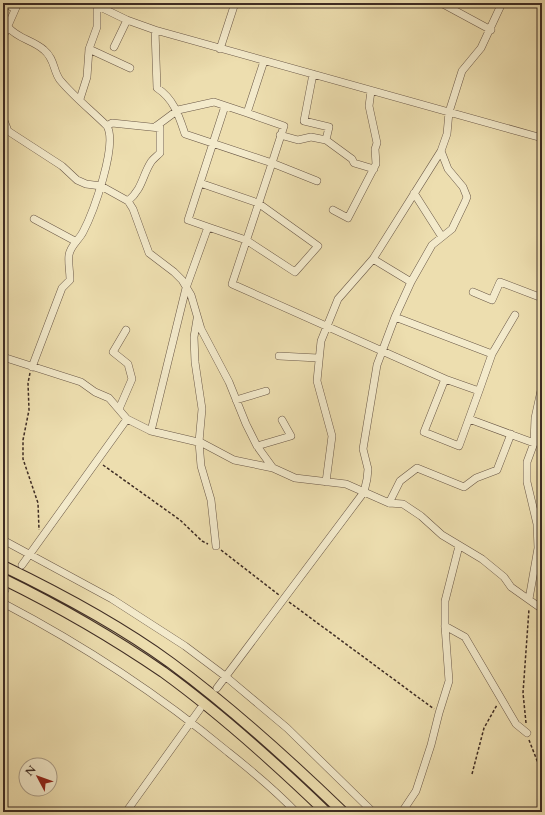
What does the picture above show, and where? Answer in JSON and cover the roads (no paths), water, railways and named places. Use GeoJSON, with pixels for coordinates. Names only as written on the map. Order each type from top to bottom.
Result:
{"type":"FeatureCollection","features":[{"type":"Feature","properties":{"kind":"highway"},"geometry":{"type":"LineString","coordinates":[[3,566],[94,614],[169,662],[248,724],[282,753],[343,812]]}},
{"type":"Feature","properties":{"kind":"highway"},"geometry":{"type":"LineString","coordinates":[[3,579],[87,624],[162,672],[235,728],[326,812]]}},
{"type":"Feature","properties":{"kind":"street"},"geometry":{"type":"LineString","coordinates":[[3,37],[17,6],[5,3]]}},
{"type":"Feature","properties":{"kind":"street"},"geometry":{"type":"LineString","coordinates":[[220,49],[235,3]]}},
{"type":"Feature","properties":{"kind":"street"},"geometry":{"type":"LineString","coordinates":[[440,3],[491,30]]}},
{"type":"Feature","properties":{"kind":"street"},"geometry":{"type":"LineString","coordinates":[[326,482],[332,436],[317,381],[318,358],[321,341],[338,299],[373,259],[441,151],[447,134],[449,112],[462,71],[481,48],[491,30],[502,3]]}},
{"type":"Feature","properties":{"kind":"street"},"geometry":{"type":"LineString","coordinates":[[95,4],[127,20],[155,30],[542,138]]}},
{"type":"Feature","properties":{"kind":"street"},"geometry":{"type":"LineString","coordinates":[[80,99],[87,77],[89,49],[97,27],[95,4]]}},
{"type":"Feature","properties":{"kind":"street"},"geometry":{"type":"LineString","coordinates":[[114,47],[127,20]]}},
{"type":"Feature","properties":{"kind":"street"},"geometry":{"type":"LineString","coordinates":[[8,27],[17,36],[35,43],[46,51],[54,63],[58,78],[107,126],[109,130],[111,148],[101,186],[83,232],[75,241],[69,254],[70,280],[62,288],[32,367]]}},
{"type":"Feature","properties":{"kind":"street"},"geometry":{"type":"LineString","coordinates":[[155,30],[158,88],[178,110],[184,134],[272,163],[317,181]]}},
{"type":"Feature","properties":{"kind":"street"},"geometry":{"type":"LineString","coordinates":[[89,49],[130,68]]}},
{"type":"Feature","properties":{"kind":"street"},"geometry":{"type":"LineString","coordinates":[[247,114],[264,60]]}},
{"type":"Feature","properties":{"kind":"street"},"geometry":{"type":"LineString","coordinates":[[313,74],[304,121],[329,127],[326,140]]}},
{"type":"Feature","properties":{"kind":"street"},"geometry":{"type":"LineString","coordinates":[[333,210],[348,218],[376,164],[375,149],[377,143],[369,106],[371,91]]}},
{"type":"Feature","properties":{"kind":"street"},"geometry":{"type":"LineString","coordinates":[[155,127],[178,110],[214,102],[284,126],[232,284],[445,379],[479,391]]}},
{"type":"Feature","properties":{"kind":"street"},"geometry":{"type":"LineString","coordinates":[[200,183],[258,203],[318,246],[295,272],[246,240],[188,220],[200,183],[213,144],[225,106]]}},
{"type":"Feature","properties":{"kind":"street"},"geometry":{"type":"LineString","coordinates":[[3,118],[8,131],[62,166],[77,180],[86,184],[101,186],[128,201],[133,209],[148,253],[174,272],[186,288],[201,329],[222,367],[246,424],[258,446],[273,468]]}},
{"type":"Feature","properties":{"kind":"street"},"geometry":{"type":"LineString","coordinates":[[107,126],[112,122],[160,128],[160,153],[151,162],[134,196],[128,201]]}},
{"type":"Feature","properties":{"kind":"street"},"geometry":{"type":"LineString","coordinates":[[280,135],[298,140],[310,137],[326,140],[352,159],[354,163],[374,169]]}},
{"type":"Feature","properties":{"kind":"street"},"geometry":{"type":"LineString","coordinates":[[217,688],[364,492],[368,469],[363,449],[377,365],[382,350],[411,282],[432,246],[452,229],[466,197],[463,187],[448,169],[441,151]]}},
{"type":"Feature","properties":{"kind":"street"},"geometry":{"type":"LineString","coordinates":[[414,193],[442,237]]}},
{"type":"Feature","properties":{"kind":"street"},"geometry":{"type":"LineString","coordinates":[[34,219],[75,241]]}},
{"type":"Feature","properties":{"kind":"street"},"geometry":{"type":"LineString","coordinates":[[151,431],[186,288],[208,227]]}},
{"type":"Feature","properties":{"kind":"street"},"geometry":{"type":"LineString","coordinates":[[373,259],[411,282]]}},
{"type":"Feature","properties":{"kind":"street"},"geometry":{"type":"LineString","coordinates":[[473,292],[492,300],[500,282],[542,298]]}},
{"type":"Feature","properties":{"kind":"street"},"geometry":{"type":"LineString","coordinates":[[445,379],[424,432],[459,446],[492,354],[515,315]]}},
{"type":"Feature","properties":{"kind":"street"},"geometry":{"type":"LineString","coordinates":[[197,317],[194,337],[195,362],[202,409],[200,442],[201,466],[211,500],[216,546]]}},
{"type":"Feature","properties":{"kind":"street"},"geometry":{"type":"LineString","coordinates":[[395,317],[492,354]]}},
{"type":"Feature","properties":{"kind":"street"},"geometry":{"type":"LineString","coordinates":[[119,409],[132,380],[128,364],[113,352],[126,330]]}},
{"type":"Feature","properties":{"kind":"street"},"geometry":{"type":"LineString","coordinates":[[3,356],[80,382],[95,392],[109,398],[127,419],[151,431],[200,442],[234,460],[273,468],[295,478],[346,484],[389,503],[403,504],[422,516],[442,535],[482,560],[504,577],[510,587],[542,609]]}},
{"type":"Feature","properties":{"kind":"street"},"geometry":{"type":"LineString","coordinates":[[279,356],[318,358]]}},
{"type":"Feature","properties":{"kind":"street"},"geometry":{"type":"LineString","coordinates":[[529,599],[540,549],[537,524],[527,482],[527,462],[534,443],[535,418],[542,386]]}},
{"type":"Feature","properties":{"kind":"street"},"geometry":{"type":"LineString","coordinates":[[236,400],[266,391]]}},
{"type":"Feature","properties":{"kind":"street"},"geometry":{"type":"LineString","coordinates":[[22,565],[127,419]]}},
{"type":"Feature","properties":{"kind":"street"},"geometry":{"type":"LineString","coordinates":[[469,419],[534,443]]}},
{"type":"Feature","properties":{"kind":"street"},"geometry":{"type":"LineString","coordinates":[[258,446],[291,436],[282,420]]}},
{"type":"Feature","properties":{"kind":"street"},"geometry":{"type":"LineString","coordinates":[[389,503],[400,481],[417,468],[464,487],[476,478],[497,470],[511,434]]}},
{"type":"Feature","properties":{"kind":"street"},"geometry":{"type":"LineString","coordinates":[[3,540],[112,599],[185,646],[225,676],[287,728],[373,812]]}},
{"type":"Feature","properties":{"kind":"street"},"geometry":{"type":"LineString","coordinates":[[402,812],[416,791],[449,681],[445,626],[445,601],[459,546]]}},
{"type":"Feature","properties":{"kind":"street"},"geometry":{"type":"LineString","coordinates":[[3,603],[90,651],[191,721],[278,793],[296,812]]}},
{"type":"Feature","properties":{"kind":"street"},"geometry":{"type":"LineString","coordinates":[[445,626],[465,637],[516,724],[527,733]]}},
{"type":"Feature","properties":{"kind":"street"},"geometry":{"type":"LineString","coordinates":[[126,812],[200,709]]}}]}
